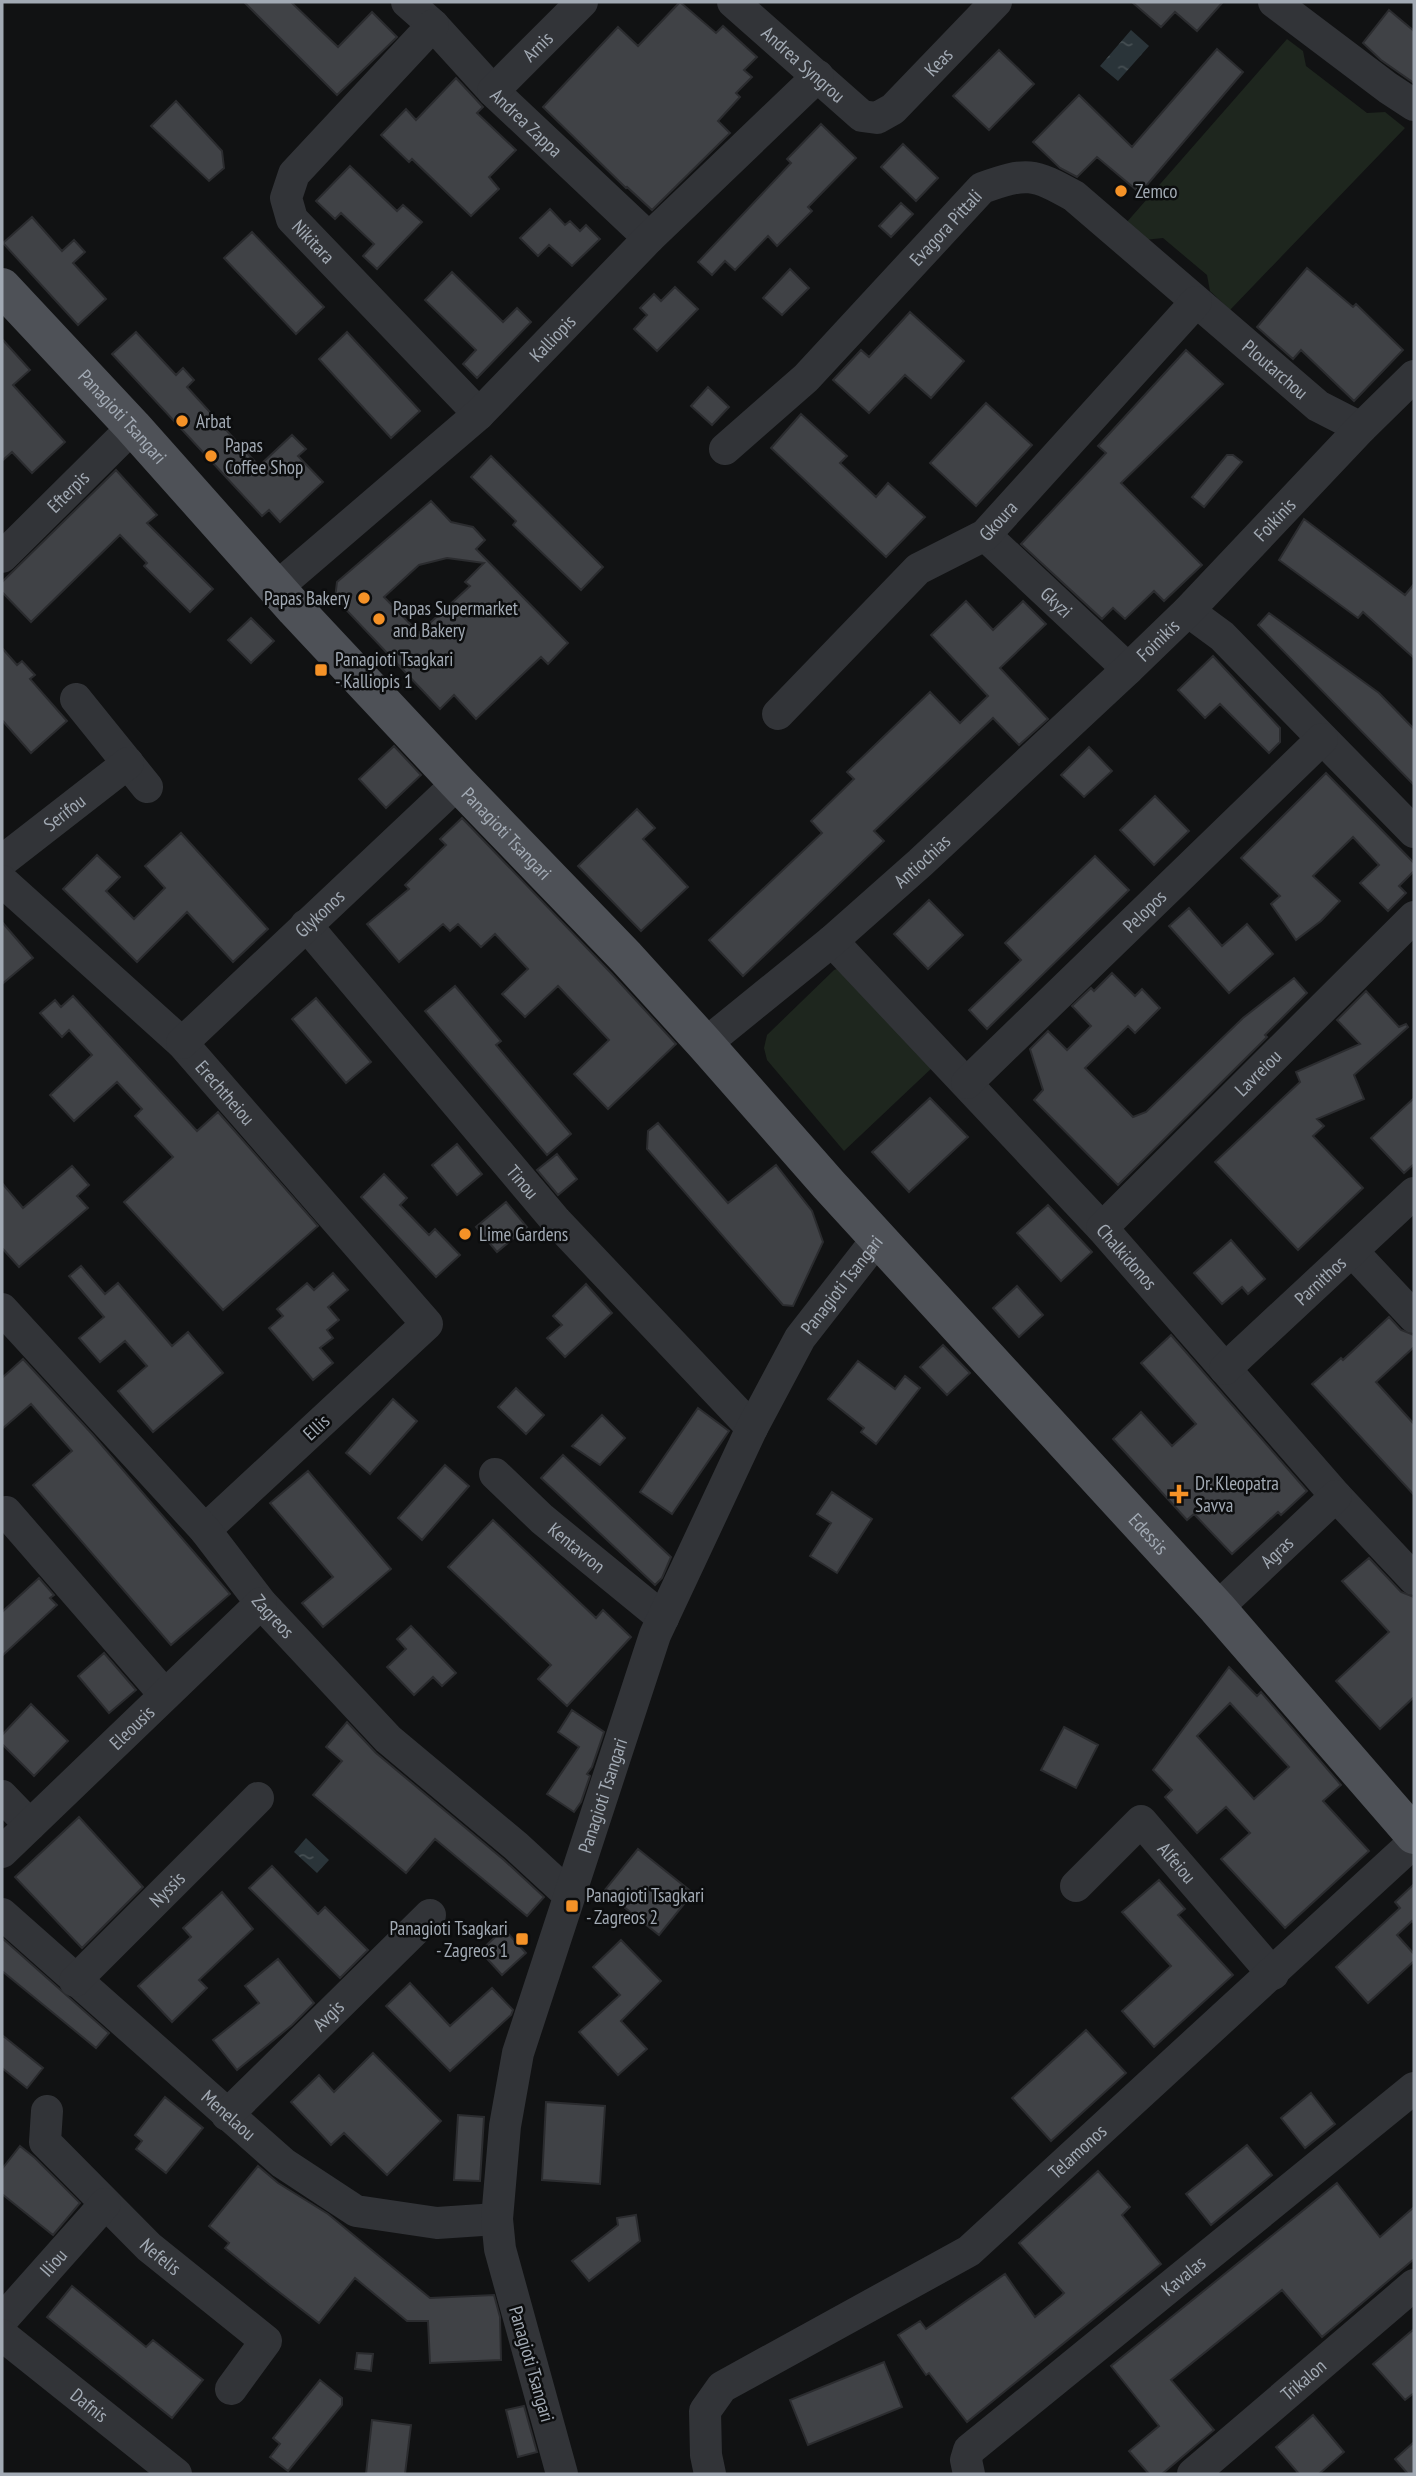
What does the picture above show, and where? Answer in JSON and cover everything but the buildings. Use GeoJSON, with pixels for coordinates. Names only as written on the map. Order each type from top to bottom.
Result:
{"type":"FeatureCollection","features":[{"type":"Feature","properties":{"kind":"main road","name":"Panagioti Tsangari"},"geometry":{"type":"LineString","coordinates":[[2,287],[133,427],[276,588],[458,783],[626,957],[878,1238]]}},
{"type":"Feature","properties":{"kind":"main road","name":"Edessis"},"geometry":{"type":"LineString","coordinates":[[878,1238],[1217,1608],[1414,1835]]}},
{"type":"Feature","properties":{"kind":"street","name":"Andrea Zappa"},"geometry":{"type":"LineString","coordinates":[[407,2],[433,25],[493,91],[649,238]]}},
{"type":"Feature","properties":{"kind":"street","name":"Arnis"},"geometry":{"type":"LineString","coordinates":[[493,91],[582,2]]}},
{"type":"Feature","properties":{"kind":"street","name":"Andrea Syngrou"},"geometry":{"type":"LineString","coordinates":[[733,2],[862,116],[877,118]]}},
{"type":"Feature","properties":{"kind":"street","name":"Keas"},"geometry":{"type":"LineString","coordinates":[[877,118],[893,109],[996,2]]}},
{"type":"Feature","properties":{"kind":"street"},"geometry":{"type":"LineString","coordinates":[[1274,2],[1414,105]]}},
{"type":"Feature","properties":{"kind":"street","name":"Nikitara"},"geometry":{"type":"LineString","coordinates":[[433,25],[295,174],[286,198],[292,219],[479,414]]}},
{"type":"Feature","properties":{"kind":"street","name":"Kalliopis"},"geometry":{"type":"LineString","coordinates":[[276,588],[479,414],[649,238],[818,76]]}},
{"type":"Feature","properties":{"kind":"street","name":"Evagora Pittali"},"geometry":{"type":"LineString","coordinates":[[725,449],[806,378],[982,188],[1005,180],[1032,176],[1074,196],[1196,302]]}},
{"type":"Feature","properties":{"kind":"street","name":"Ploutarchou"},"geometry":{"type":"LineString","coordinates":[[1196,302],[1318,406],[1361,428]]}},
{"type":"Feature","properties":{"kind":"street","name":"Gkoura"},"geometry":{"type":"LineString","coordinates":[[778,713],[918,569],[985,535],[1196,302]]}},
{"type":"Feature","properties":{"kind":"street","name":"Foikinis"},"geometry":{"type":"LineString","coordinates":[[1188,611],[1361,428],[1414,376]]}},
{"type":"Feature","properties":{"kind":"street","name":"Efterpis"},"geometry":{"type":"LineString","coordinates":[[2,557],[133,427]]}},
{"type":"Feature","properties":{"kind":"street","name":"Gkyzi"},"geometry":{"type":"LineString","coordinates":[[985,535],[1128,669]]}},
{"type":"Feature","properties":{"kind":"street"},"geometry":{"type":"LineString","coordinates":[[1188,611],[1222,636],[1414,832]]}},
{"type":"Feature","properties":{"kind":"street","name":"Foinikis"},"geometry":{"type":"LineString","coordinates":[[1128,669],[1188,611]]}},
{"type":"Feature","properties":{"kind":"street","name":"Antiochias"},"geometry":{"type":"LineString","coordinates":[[705,1044],[832,941],[920,863],[1128,669]]}},
{"type":"Feature","properties":{"kind":"street","name":"Serifou"},"geometry":{"type":"LineString","coordinates":[[2,861],[137,775],[76,699]]}},
{"type":"Feature","properties":{"kind":"street","name":"Pelopos"},"geometry":{"type":"LineString","coordinates":[[967,1083],[1322,739]]}},
{"type":"Feature","properties":{"kind":"street","name":"Glykonos"},"geometry":{"type":"LineString","coordinates":[[182,1043],[458,783]]}},
{"type":"Feature","properties":{"kind":"street","name":"Erechtheiou"},"geometry":{"type":"LineString","coordinates":[[2,881],[182,1043],[427,1324]]}},
{"type":"Feature","properties":{"kind":"street","name":"Lavreiou"},"geometry":{"type":"LineString","coordinates":[[1102,1228],[1414,917]]}},
{"type":"Feature","properties":{"kind":"street","name":"Tinou"},"geometry":{"type":"LineString","coordinates":[[306,925],[556,1221],[752,1428]]}},
{"type":"Feature","properties":{"kind":"street","name":"Chalkidonos"},"geometry":{"type":"LineString","coordinates":[[832,941],[1102,1228],[1336,1496],[1414,1579]]}},
{"type":"Feature","properties":{"kind":"street","name":"Parnithos"},"geometry":{"type":"LineString","coordinates":[[1225,1369],[1414,1193]]}},
{"type":"Feature","properties":{"kind":"street","name":"Panagioti Tsangari"},"geometry":{"type":"LineString","coordinates":[[562,2474],[500,2249],[497,2219],[505,2126],[518,2053],[655,1635],[752,1428],[800,1339],[878,1238]]}},
{"type":"Feature","properties":{"kind":"street"},"geometry":{"type":"LineString","coordinates":[[1352,1251],[1414,1317]]}},
{"type":"Feature","properties":{"kind":"street","name":"Zagreos"},"geometry":{"type":"LineString","coordinates":[[6,1324],[205,1530],[261,1603],[388,1739],[516,1846],[569,1895]]}},
{"type":"Feature","properties":{"kind":"street","name":"Ellis"},"geometry":{"type":"LineString","coordinates":[[205,1530],[427,1324]]}},
{"type":"Feature","properties":{"kind":"street","name":"Kentavron"},"geometry":{"type":"LineString","coordinates":[[495,1474],[542,1519],[663,1618]]}},
{"type":"Feature","properties":{"kind":"street","name":"Agras"},"geometry":{"type":"LineString","coordinates":[[1217,1608],[1336,1496]]}},
{"type":"Feature","properties":{"kind":"street"},"geometry":{"type":"LineString","coordinates":[[6,1512],[165,1695]]}},
{"type":"Feature","properties":{"kind":"street","name":"Eleousis"},"geometry":{"type":"LineString","coordinates":[[2,1852],[261,1603]]}},
{"type":"Feature","properties":{"kind":"street"},"geometry":{"type":"LineString","coordinates":[[2,1796],[30,1825]]}},
{"type":"Feature","properties":{"kind":"street","name":"Nyssis"},"geometry":{"type":"LineString","coordinates":[[75,1981],[258,1798]]}},
{"type":"Feature","properties":{"kind":"street","name":"Alfeiou"},"geometry":{"type":"LineString","coordinates":[[1076,1886],[1141,1821],[1273,1974]]}},
{"type":"Feature","properties":{"kind":"street","name":"Telamonos"},"geometry":{"type":"LineString","coordinates":[[710,2474],[706,2455],[705,2411],[722,2387],[969,2252],[1414,1842]]}},
{"type":"Feature","properties":{"kind":"street","name":"Menelaou"},"geometry":{"type":"LineString","coordinates":[[2,1914],[283,2163],[356,2211],[437,2223],[497,2219]]}},
{"type":"Feature","properties":{"kind":"street","name":"Avgis"},"geometry":{"type":"LineString","coordinates":[[227,2115],[430,1915]]}},
{"type":"Feature","properties":{"kind":"street","name":"Kavalas"},"geometry":{"type":"LineString","coordinates":[[967,2472],[969,2450],[1414,2088]]}},
{"type":"Feature","properties":{"kind":"street","name":"Nefelis"},"geometry":{"type":"LineString","coordinates":[[47,2110],[45,2142],[149,2247],[266,2342],[231,2389]]}},
{"type":"Feature","properties":{"kind":"street","name":"Iliou"},"geometry":{"type":"LineString","coordinates":[[2,2320],[105,2204]]}},
{"type":"Feature","properties":{"kind":"street","name":"Trikalon"},"geometry":{"type":"LineString","coordinates":[[1193,2474],[1414,2285]]}},
{"type":"Feature","properties":{"kind":"street","name":"Dafnis"},"geometry":{"type":"LineString","coordinates":[[2,2335],[176,2474]]}},
{"type":"Feature","properties":{"kind":"shaded area"},"geometry":{"type":"Polygon","coordinates":[[[1287,39],[1303,51],[1306,66],[1367,113],[1385,112],[1405,128],[1230,310],[1210,291],[1207,275],[1163,238],[1144,240],[1126,223],[1287,39]]]}},
{"type":"Feature","properties":{"kind":"shaded area"},"geometry":{"type":"Polygon","coordinates":[[[840,968],[934,1066],[844,1151],[767,1060],[764,1048],[767,1035],[834,970],[840,968]]]}},
{"type":"Feature","properties":{"kind":"water"},"geometry":{"type":"Polygon","coordinates":[[[1131,30],[1149,46],[1118,81],[1100,66],[1131,30]]]}},
{"type":"Feature","properties":{"kind":"water"},"geometry":{"type":"Polygon","coordinates":[[[306,1838],[329,1860],[317,1873],[294,1852],[306,1838]]]}},
{"type":"Feature","properties":{"kind":"place","name":"Zemco"},"geometry":{"type":"Point","coordinates":[1121,191]}},
{"type":"Feature","properties":{"kind":"place","name":"Arbat"},"geometry":{"type":"Point","coordinates":[182,421]}},
{"type":"Feature","properties":{"kind":"place","name":"Papas Coffee Shop"},"geometry":{"type":"Point","coordinates":[211,456]}},
{"type":"Feature","properties":{"kind":"place","name":"Papas Bakery"},"geometry":{"type":"Point","coordinates":[364,598]}},
{"type":"Feature","properties":{"kind":"place","name":"Papas Supermarket and Bakery"},"geometry":{"type":"Point","coordinates":[379,619]}},
{"type":"Feature","properties":{"kind":"place","name":"Panagioti Tsagkari - Kalliopis 1"},"geometry":{"type":"Point","coordinates":[321,670]}},
{"type":"Feature","properties":{"kind":"place","name":"Lime Gardens"},"geometry":{"type":"Point","coordinates":[465,1234]}},
{"type":"Feature","properties":{"kind":"place","name":"Dr. Kleopatra Savva"},"geometry":{"type":"Point","coordinates":[1179,1494]}},
{"type":"Feature","properties":{"kind":"place","name":"Panagioti Tsagkari - Zagreos 2"},"geometry":{"type":"Point","coordinates":[572,1906]}},
{"type":"Feature","properties":{"kind":"place","name":"Panagioti Tsagkari - Zagreos 1"},"geometry":{"type":"Point","coordinates":[522,1939]}}]}
